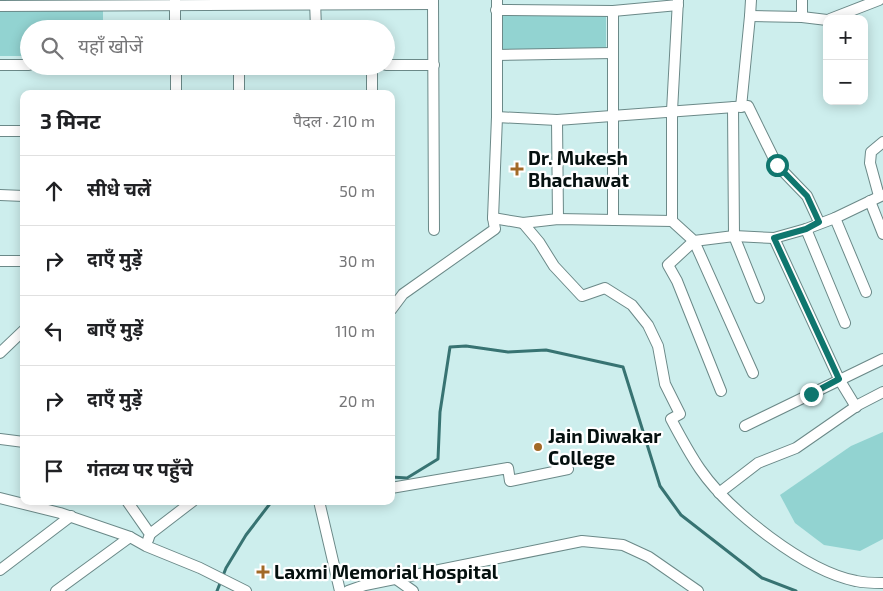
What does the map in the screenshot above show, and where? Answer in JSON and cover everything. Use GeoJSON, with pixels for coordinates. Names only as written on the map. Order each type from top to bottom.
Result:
{"type":"FeatureCollection","features":[{"type":"Feature","properties":{"kind":"street"},"geometry":{"type":"LineString","coordinates":[[750,0],[750,16],[737,107],[734,236],[759,298]]}},
{"type":"Feature","properties":{"kind":"street"},"geometry":{"type":"LineString","coordinates":[[802,0],[802,17]]}},
{"type":"Feature","properties":{"kind":"street"},"geometry":{"type":"LineString","coordinates":[[840,15],[879,0]]}},
{"type":"Feature","properties":{"kind":"street"},"geometry":{"type":"LineString","coordinates":[[315,2],[316,20]]}},
{"type":"Feature","properties":{"kind":"street"},"geometry":{"type":"LineString","coordinates":[[0,6],[433,2],[434,230]]}},
{"type":"Feature","properties":{"kind":"street"},"geometry":{"type":"LineString","coordinates":[[395,304],[402,294],[495,229],[493,218],[498,117],[497,5],[613,11],[678,2],[672,111],[672,221]]}},
{"type":"Feature","properties":{"kind":"street"},"geometry":{"type":"LineString","coordinates":[[174,3],[175,20]]}},
{"type":"Feature","properties":{"kind":"street"},"geometry":{"type":"LineString","coordinates":[[613,11],[613,220]]}},
{"type":"Feature","properties":{"kind":"street"},"geometry":{"type":"LineString","coordinates":[[750,16],[802,17],[823,20]]}},
{"type":"Feature","properties":{"kind":"street"},"geometry":{"type":"LineString","coordinates":[[497,55],[613,53]]}},
{"type":"Feature","properties":{"kind":"street"},"geometry":{"type":"LineString","coordinates":[[395,65],[434,64]]}},
{"type":"Feature","properties":{"kind":"street"},"geometry":{"type":"LineString","coordinates":[[0,65],[20,65]]}},
{"type":"Feature","properties":{"kind":"street"},"geometry":{"type":"LineString","coordinates":[[176,75],[176,90]]}},
{"type":"Feature","properties":{"kind":"street"},"geometry":{"type":"LineString","coordinates":[[239,75],[239,90]]}},
{"type":"Feature","properties":{"kind":"street"},"geometry":{"type":"LineString","coordinates":[[372,75],[372,90]]}},
{"type":"Feature","properties":{"kind":"street"},"geometry":{"type":"LineString","coordinates":[[498,117],[557,120],[748,106],[777,165],[807,196],[819,222]]}},
{"type":"Feature","properties":{"kind":"street"},"geometry":{"type":"LineString","coordinates":[[557,120],[558,219]]}},
{"type":"Feature","properties":{"kind":"street"},"geometry":{"type":"LineString","coordinates":[[0,131],[20,131]]}},
{"type":"Feature","properties":{"kind":"street"},"geometry":{"type":"LineString","coordinates":[[883,142],[870,152],[870,163],[878,197],[883,234]]}},
{"type":"Feature","properties":{"kind":"street"},"geometry":{"type":"LineString","coordinates":[[0,195],[20,196]]}},
{"type":"Feature","properties":{"kind":"street"},"geometry":{"type":"LineString","coordinates":[[721,391],[677,281],[668,265],[694,241],[734,236],[774,238],[836,218],[878,197]]}},
{"type":"Feature","properties":{"kind":"street"},"geometry":{"type":"LineString","coordinates":[[493,218],[523,223],[558,219],[672,221],[694,241],[753,373]]}},
{"type":"Feature","properties":{"kind":"street"},"geometry":{"type":"LineString","coordinates":[[836,218],[866,292]]}},
{"type":"Feature","properties":{"kind":"street"},"geometry":{"type":"LineString","coordinates":[[523,223],[554,266],[582,296],[605,288],[632,305],[648,325],[658,346],[665,384],[680,414],[671,419],[700,469],[719,493],[751,522],[784,547],[825,571],[856,582],[883,583]]}},
{"type":"Feature","properties":{"kind":"street"},"geometry":{"type":"LineString","coordinates":[[806,229],[846,323]]}},
{"type":"Feature","properties":{"kind":"street"},"geometry":{"type":"LineString","coordinates":[[774,238],[839,379],[856,407]]}},
{"type":"Feature","properties":{"kind":"street"},"geometry":{"type":"LineString","coordinates":[[0,261],[20,261]]}},
{"type":"Feature","properties":{"kind":"street"},"geometry":{"type":"LineString","coordinates":[[0,353],[20,334]]}},
{"type":"Feature","properties":{"kind":"street"},"geometry":{"type":"LineString","coordinates":[[744,426],[883,359]]}},
{"type":"Feature","properties":{"kind":"street"},"geometry":{"type":"LineString","coordinates":[[719,493],[758,462],[796,448],[856,407],[883,392]]}},
{"type":"Feature","properties":{"kind":"street"},"geometry":{"type":"LineString","coordinates":[[0,439],[20,442]]}},
{"type":"Feature","properties":{"kind":"street"},"geometry":{"type":"LineString","coordinates":[[395,487],[508,468],[510,481],[568,469]]}},
{"type":"Feature","properties":{"kind":"street"},"geometry":{"type":"LineString","coordinates":[[0,498],[20,503]]}},
{"type":"Feature","properties":{"kind":"street"},"geometry":{"type":"LineString","coordinates":[[28,505],[71,516],[130,537],[146,546],[200,568],[244,589]]}},
{"type":"Feature","properties":{"kind":"street"},"geometry":{"type":"LineString","coordinates":[[130,505],[150,534]]}},
{"type":"Feature","properties":{"kind":"street"},"geometry":{"type":"LineString","coordinates":[[146,546],[150,534],[188,505]]}},
{"type":"Feature","properties":{"kind":"street"},"geometry":{"type":"LineString","coordinates":[[320,505],[340,591]]}},
{"type":"Feature","properties":{"kind":"street"},"geometry":{"type":"LineString","coordinates":[[0,570],[71,516]]}},
{"type":"Feature","properties":{"kind":"street"},"geometry":{"type":"LineString","coordinates":[[56,591],[130,537]]}},
{"type":"Feature","properties":{"kind":"street"},"geometry":{"type":"LineString","coordinates":[[348,591],[365,585],[582,541],[623,545],[649,557],[698,591]]}},
{"type":"Feature","properties":{"kind":"street"},"geometry":{"type":"LineString","coordinates":[[396,579],[413,591]]}},
{"type":"Feature","properties":{"kind":"shaded area"},"geometry":{"type":"Polygon","coordinates":[[[103,7],[103,20],[20,20],[20,56],[0,56],[0,8],[103,7]]]}},
{"type":"Feature","properties":{"kind":"shaded area"},"geometry":{"type":"Polygon","coordinates":[[[502,13],[606,14],[606,56],[502,54],[502,13]]]}},
{"type":"Feature","properties":{"kind":"shaded area"},"geometry":{"type":"Polygon","coordinates":[[[883,432],[883,539],[860,551],[824,545],[795,523],[780,495],[851,446],[883,432]]]}},
{"type":"Feature","properties":{"kind":"waterway"},"geometry":{"type":"LineString","coordinates":[[395,477],[407,478],[438,459],[440,412],[450,347],[466,346],[508,352],[546,350],[623,367],[660,486],[681,515],[762,578],[796,591]]}},
{"type":"Feature","properties":{"kind":"waterway"},"geometry":{"type":"LineString","coordinates":[[217,591],[226,568],[246,535],[269,505]]}},
{"type":"Feature","properties":{"kind":"place","name":"Dr. Mukesh Bhachawat"},"geometry":{"type":"Point","coordinates":[517,169]}},
{"type":"Feature","properties":{"kind":"place","name":"Jain Diwakar College"},"geometry":{"type":"Point","coordinates":[538,447]}},
{"type":"Feature","properties":{"kind":"place","name":"Laxmi Memorial Hospital"},"geometry":{"type":"Point","coordinates":[263,572]}},
{"type":"Feature","properties":{"kind":"route"},"geometry":{"type":"LineString","coordinates":[[777,165],[807,196],[819,222],[806,229],[774,238],[839,379],[811,394]]}}]}
